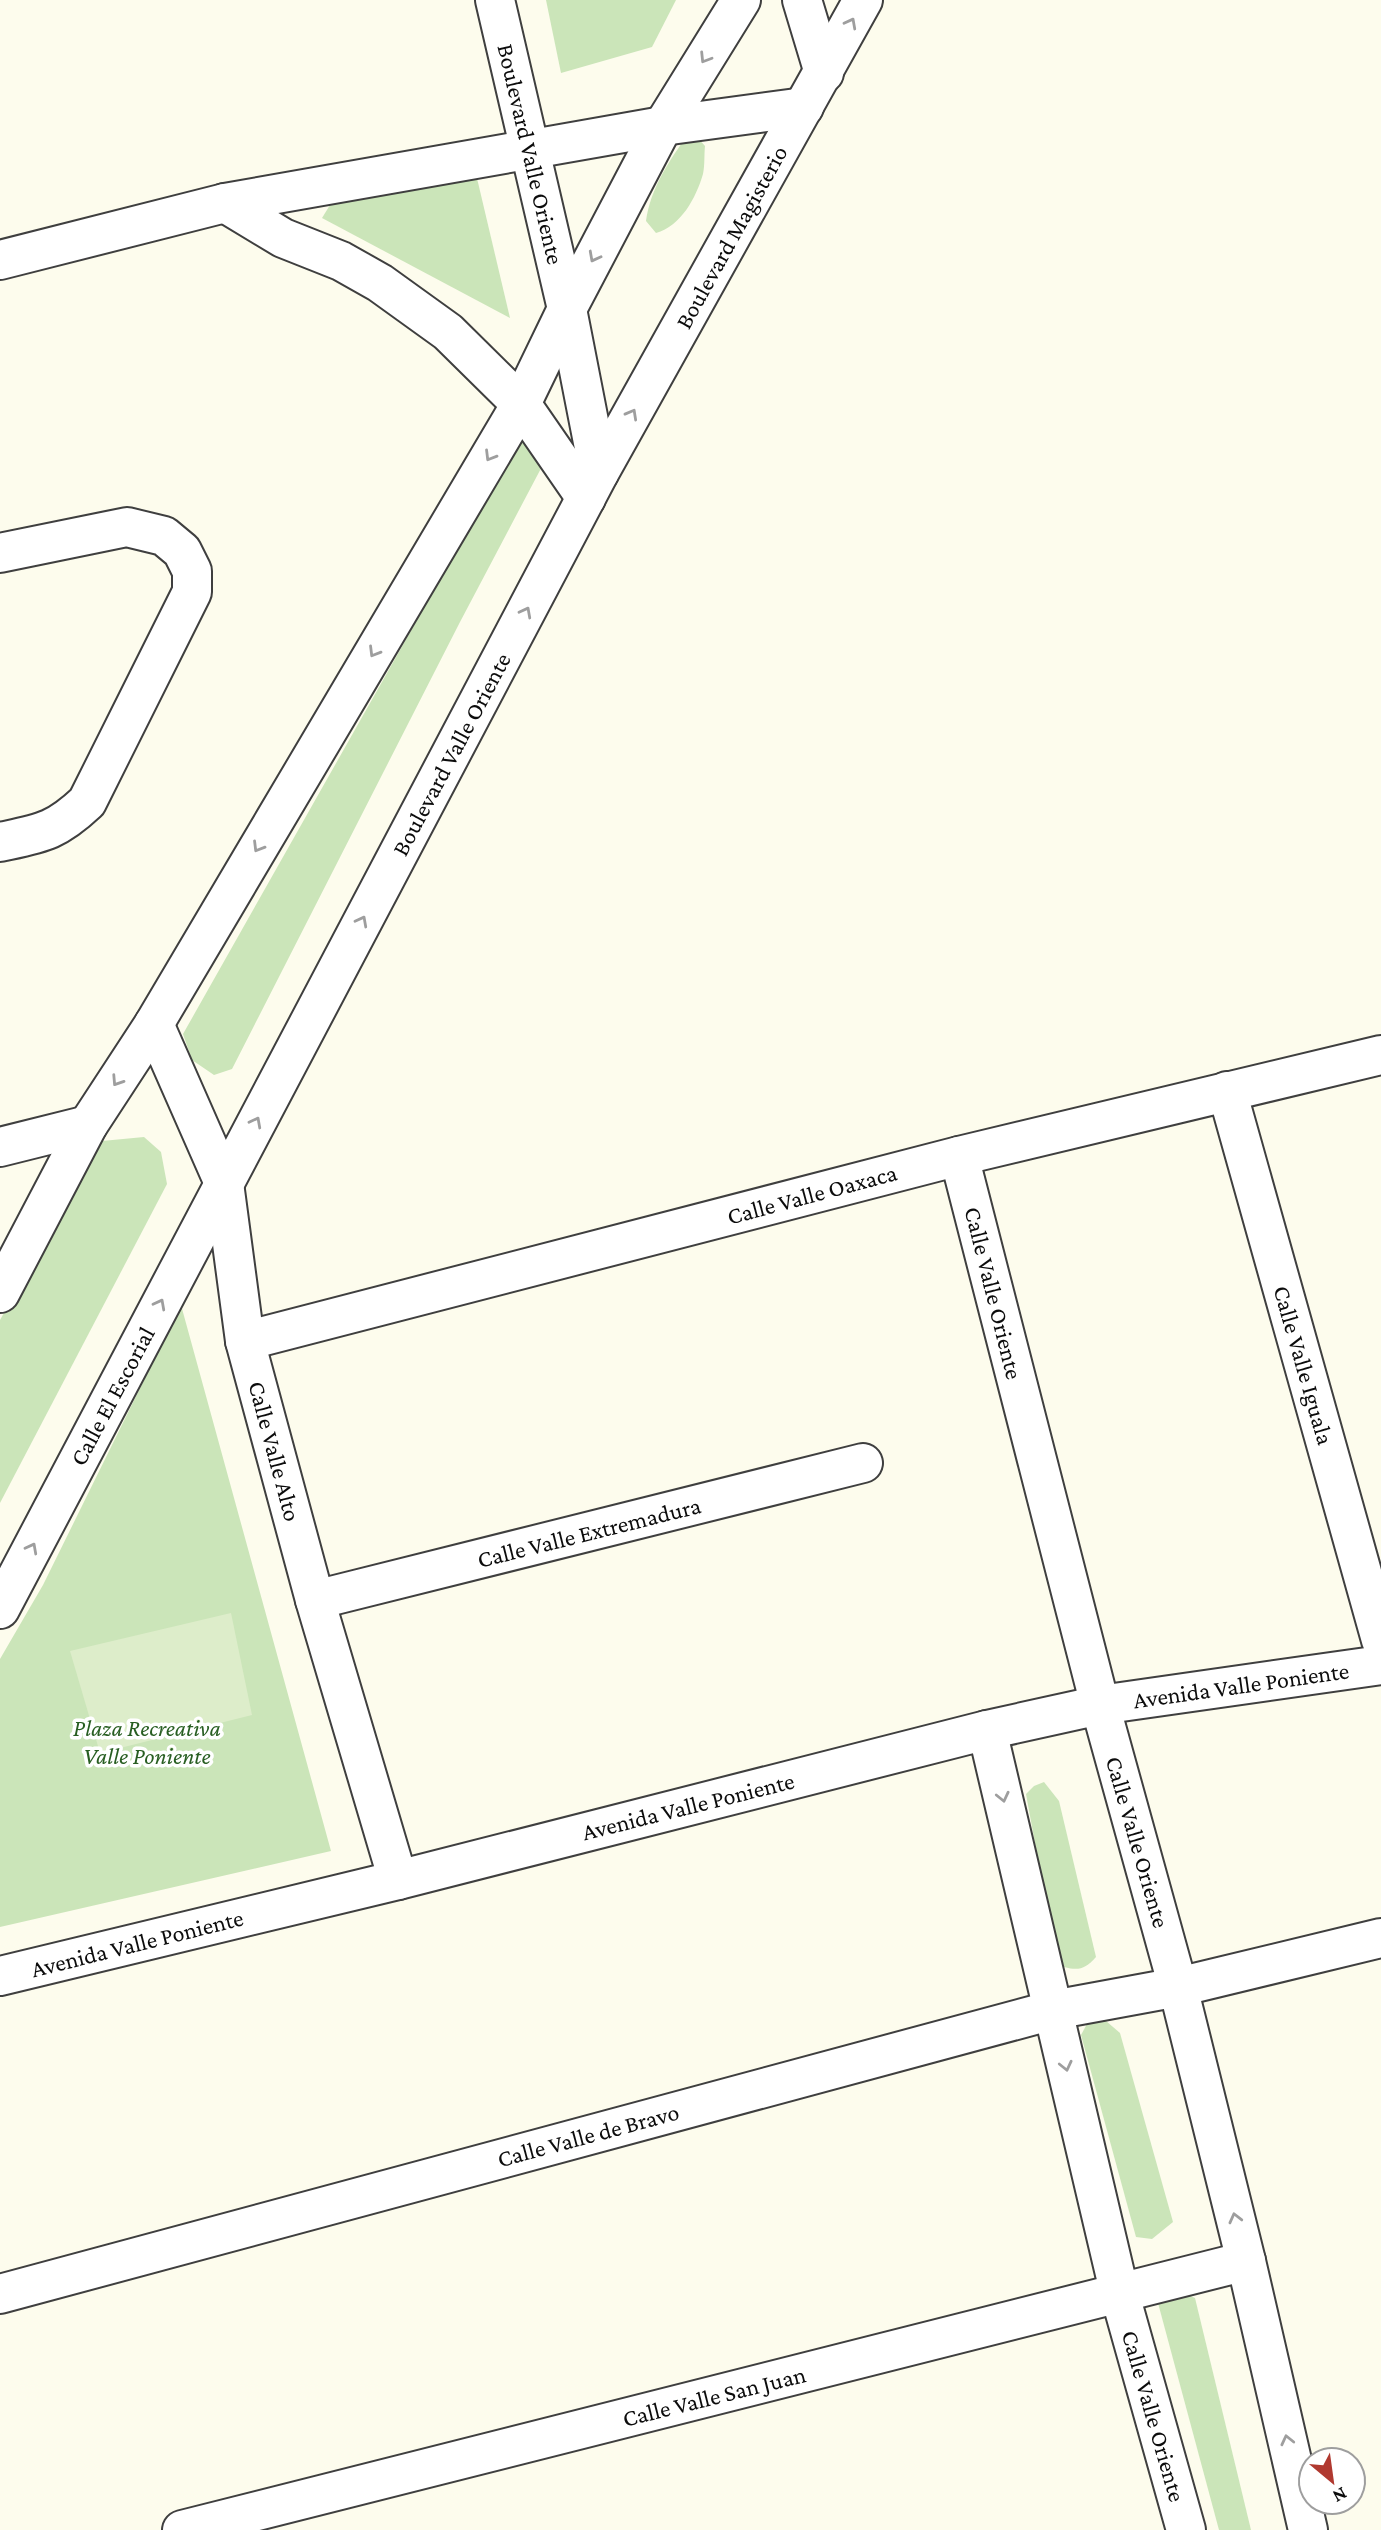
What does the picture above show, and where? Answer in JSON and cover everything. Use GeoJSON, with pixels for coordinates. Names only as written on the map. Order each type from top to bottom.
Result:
{"type":"FeatureCollection","features":[{"type":"Feature","properties":{"kind":"street","name":"Boulevard Valle Oriente"},"geometry":{"type":"LineString","coordinates":[[224,1183],[593,485],[567,309],[495,0]]}},
{"type":"Feature","properties":{"kind":"street"},"geometry":{"type":"LineString","coordinates":[[0,1293],[88,1125],[154,1024],[521,404],[567,309],[663,126],[741,0]]}},
{"type":"Feature","properties":{"kind":"street"},"geometry":{"type":"LineString","coordinates":[[802,0],[824,73]]}},
{"type":"Feature","properties":{"kind":"street","name":"Boulevard Magisterio"},"geometry":{"type":"LineString","coordinates":[[593,485],[863,0]]}},
{"type":"Feature","properties":{"kind":"street"},"geometry":{"type":"LineString","coordinates":[[0,260],[225,203],[529,148],[804,107]]}},
{"type":"Feature","properties":{"kind":"street"},"geometry":{"type":"LineString","coordinates":[[225,203],[283,237],[341,261],[380,283],[448,332],[521,404],[593,485]]}},
{"type":"Feature","properties":{"kind":"street"},"geometry":{"type":"LineString","coordinates":[[0,554],[127,527],[164,536],[182,551],[192,571],[192,592],[87,802],[69,819],[47,832],[0,842]]}},
{"type":"Feature","properties":{"kind":"street","name":"Calle Valle Alto"},"geometry":{"type":"LineString","coordinates":[[154,1024],[224,1183],[245,1341],[315,1600],[398,1880]]}},
{"type":"Feature","properties":{"kind":"street","name":"Calle Valle Oaxaca"},"geometry":{"type":"LineString","coordinates":[[245,1341],[959,1156],[1381,1055]]}},
{"type":"Feature","properties":{"kind":"street","name":"Calle Valle Iguala"},"geometry":{"type":"LineString","coordinates":[[1227,1091],[1381,1640]]}},
{"type":"Feature","properties":{"kind":"street"},"geometry":{"type":"LineString","coordinates":[[0,1147],[88,1125]]}},
{"type":"Feature","properties":{"kind":"street","name":"Calle Valle Oriente"},"geometry":{"type":"LineString","coordinates":[[959,1156],[1100,1705],[1178,1987],[1246,2261],[1308,2530]]}},
{"type":"Feature","properties":{"kind":"street","name":"Calle El Escorial"},"geometry":{"type":"LineString","coordinates":[[0,1609],[224,1183]]}},
{"type":"Feature","properties":{"kind":"street","name":"Calle Valle Extremadura"},"geometry":{"type":"LineString","coordinates":[[315,1600],[863,1463]]}},
{"type":"Feature","properties":{"kind":"street","name":"Avenida Valle Poniente"},"geometry":{"type":"LineString","coordinates":[[0,1976],[398,1880],[987,1730],[1100,1705],[1381,1665]]}},
{"type":"Feature","properties":{"kind":"street","name":"Calle Valle Oriente"},"geometry":{"type":"LineString","coordinates":[[987,1730],[1120,2295],[1186,2530]]}},
{"type":"Feature","properties":{"kind":"street","name":"Calle Valle de Bravo"},"geometry":{"type":"LineString","coordinates":[[0,2294],[1053,2010],[1178,1987],[1381,1938]]}},
{"type":"Feature","properties":{"kind":"street","name":"Calle Valle San Juan"},"geometry":{"type":"LineString","coordinates":[[182,2530],[1246,2261]]}},
{"type":"Feature","properties":{"kind":"green space"},"geometry":{"type":"Polygon","coordinates":[[[546,0],[676,0],[652,47],[561,73],[546,0]]]}},
{"type":"Feature","properties":{"kind":"green space"},"geometry":{"type":"Polygon","coordinates":[[[697,137],[705,146],[703,174],[696,192],[680,218],[656,233],[646,221],[655,189],[684,140],[697,137]]]}},
{"type":"Feature","properties":{"kind":"green space"},"geometry":{"type":"Polygon","coordinates":[[[476,174],[510,318],[322,218],[330,205],[476,174]]]}},
{"type":"Feature","properties":{"kind":"green space"},"geometry":{"type":"Polygon","coordinates":[[[514,438],[532,439],[547,457],[232,1069],[214,1075],[192,1060],[183,1034],[426,604],[514,438]]]}},
{"type":"Feature","properties":{"kind":"green space"},"geometry":{"type":"Polygon","coordinates":[[[144,1137],[161,1152],[167,1184],[0,1503],[0,1320],[102,1141],[144,1137]]]}},
{"type":"Feature","properties":{"kind":"green space","name":"Plaza Recreativa Valle Poniente"},"geometry":{"type":"Polygon","coordinates":[[[181,1305],[331,1851],[0,1927],[0,1659],[43,1585],[181,1305]]]}},
{"type":"Feature","properties":{"kind":"green space"},"geometry":{"type":"Polygon","coordinates":[[[231,1613],[252,1715],[100,1753],[70,1651],[231,1613]]]}},
{"type":"Feature","properties":{"kind":"green space"},"geometry":{"type":"Polygon","coordinates":[[[1044,1782],[1059,1801],[1096,1957],[1078,1969],[1064,1967],[1049,1920],[1026,1794],[1034,1786],[1044,1782]]]}},
{"type":"Feature","properties":{"kind":"green space"},"geometry":{"type":"Polygon","coordinates":[[[1099,2015],[1120,2033],[1173,2222],[1152,2239],[1136,2237],[1081,2035],[1088,2022],[1099,2015]]]}},
{"type":"Feature","properties":{"kind":"green space"},"geometry":{"type":"Polygon","coordinates":[[[1179,2291],[1195,2298],[1251,2530],[1219,2530],[1158,2303],[1168,2294],[1179,2291]]]}}]}
